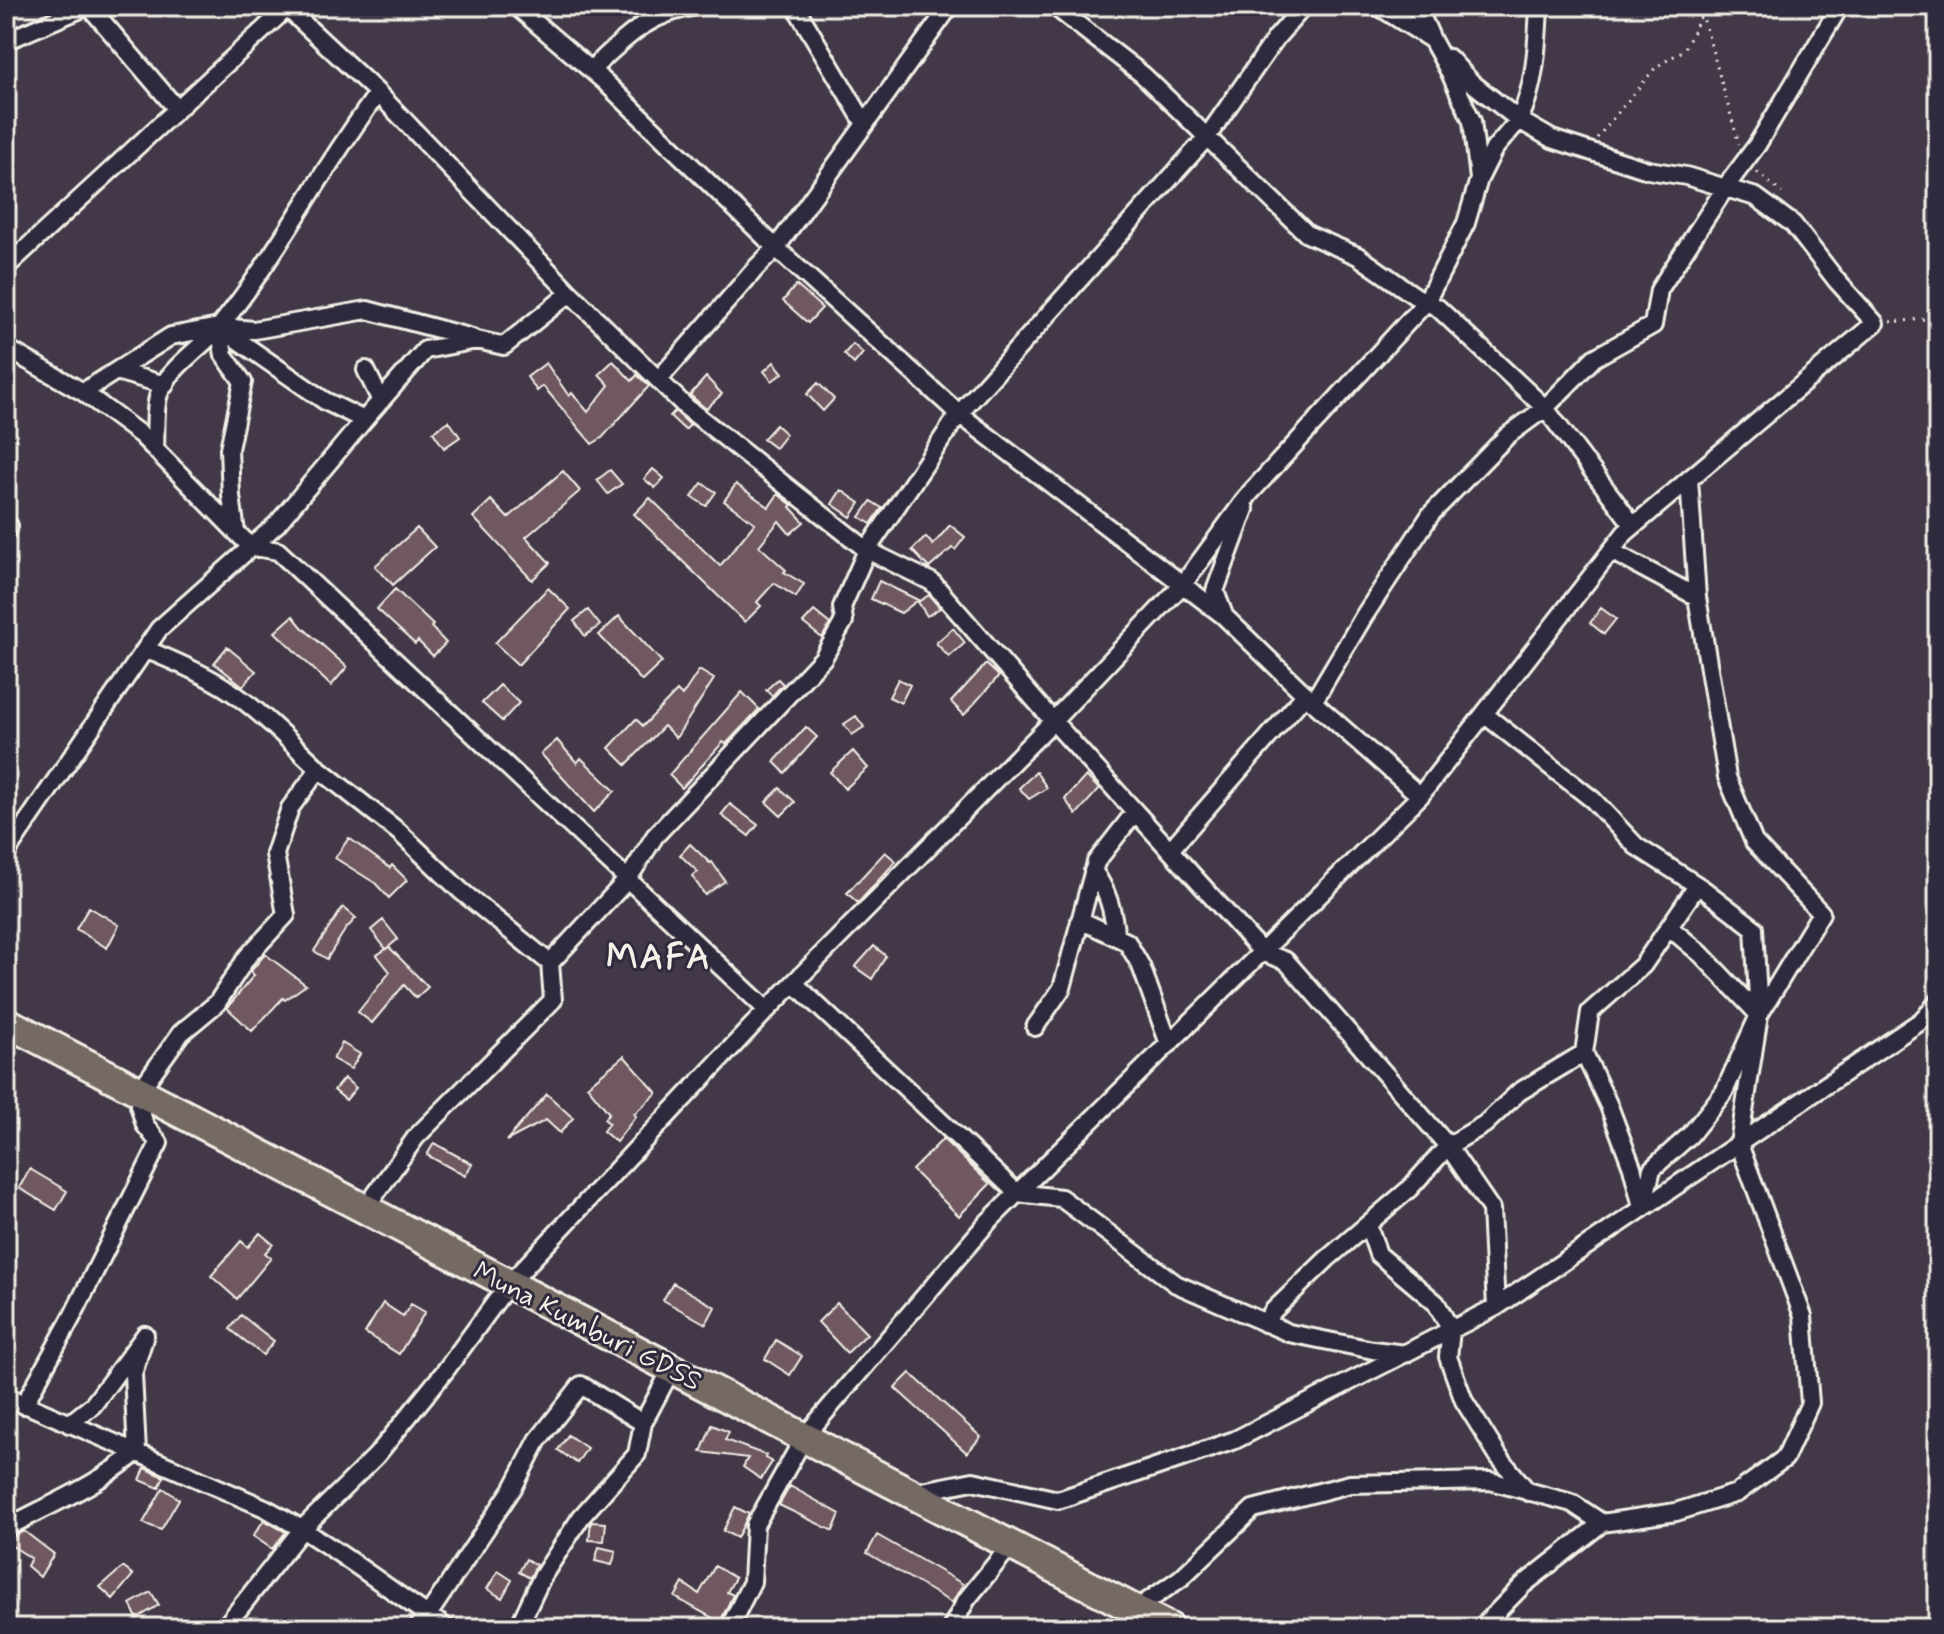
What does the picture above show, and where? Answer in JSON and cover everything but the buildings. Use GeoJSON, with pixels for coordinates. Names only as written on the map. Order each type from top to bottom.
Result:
{"type":"FeatureCollection","features":[{"type":"Feature","properties":{"kind":"highway","name":"Muna Kumburi GDSS"},"geometry":{"type":"LineString","coordinates":[[6,1022],[1170,1628]]}},
{"type":"Feature","properties":{"kind":"street"},"geometry":{"type":"LineString","coordinates":[[6,41],[89,6],[177,109]]}},
{"type":"Feature","properties":{"kind":"street"},"geometry":{"type":"LineString","coordinates":[[516,6],[591,70],[776,248],[959,414],[1224,616],[1309,698],[1420,796]]}},
{"type":"Feature","properties":{"kind":"street"},"geometry":{"type":"LineString","coordinates":[[591,70],[649,19],[679,7],[697,6]]}},
{"type":"Feature","properties":{"kind":"street"},"geometry":{"type":"LineString","coordinates":[[795,6],[865,124]]}},
{"type":"Feature","properties":{"kind":"street"},"geometry":{"type":"LineString","coordinates":[[659,379],[776,248],[950,6]]}},
{"type":"Feature","properties":{"kind":"street"},"geometry":{"type":"LineString","coordinates":[[1054,6],[1143,75],[1307,234],[1358,256],[1438,308],[1545,408],[1633,525]]}},
{"type":"Feature","properties":{"kind":"street"},"geometry":{"type":"LineString","coordinates":[[550,963],[628,879],[655,836],[823,658],[844,621],[842,607],[867,550],[959,414],[1207,137],[1276,38],[1304,6]]}},
{"type":"Feature","properties":{"kind":"street"},"geometry":{"type":"LineString","coordinates":[[729,1628],[752,1582],[755,1525],[805,1436],[987,1223],[1420,796],[1633,525],[1875,323],[1837,281],[1793,224],[1756,197],[1686,176],[1648,170],[1552,139],[1519,120],[1472,83],[1432,40],[1378,6]]}},
{"type":"Feature","properties":{"kind":"street"},"geometry":{"type":"LineString","coordinates":[[1417,6],[1472,121],[1479,179]]}},
{"type":"Feature","properties":{"kind":"street"},"geometry":{"type":"LineString","coordinates":[[224,1628],[303,1528],[376,1456],[445,1371],[508,1285],[767,1010],[1053,721],[1184,583],[1250,493],[1426,302],[1466,223],[1479,179],[1494,149],[1519,120],[1528,102],[1537,51],[1539,6]]}},
{"type":"Feature","properties":{"kind":"street"},"geometry":{"type":"LineString","coordinates":[[1170,850],[1309,698],[1431,514],[1507,436],[1545,408],[1594,358],[1653,325],[1659,290],[1744,162],[1840,6]]}},
{"type":"Feature","properties":{"kind":"street"},"geometry":{"type":"LineString","coordinates":[[6,267],[287,7],[378,93],[570,293],[686,407],[867,550],[932,582],[1262,952],[1286,961],[1448,1146],[1491,1209],[1496,1307]]}},
{"type":"Feature","properties":{"kind":"street"},"geometry":{"type":"LineString","coordinates":[[155,449],[158,394],[175,370],[219,327],[296,217],[340,143],[378,93]]}},
{"type":"Feature","properties":{"kind":"street"},"geometry":{"type":"LineString","coordinates":[[83,392],[171,336],[219,327],[254,330],[367,310],[504,346],[570,293]]}},
{"type":"Feature","properties":{"kind":"street"},"geometry":{"type":"LineString","coordinates":[[219,327],[325,401],[364,420]]}},
{"type":"Feature","properties":{"kind":"street"},"geometry":{"type":"LineString","coordinates":[[219,327],[224,355],[243,382],[229,449],[236,532]]}},
{"type":"Feature","properties":{"kind":"street"},"geometry":{"type":"LineString","coordinates":[[6,853],[159,629],[277,524],[425,350],[477,340]]}},
{"type":"Feature","properties":{"kind":"street"},"geometry":{"type":"LineString","coordinates":[[6,348],[83,392],[141,435],[250,546],[278,551],[767,1010]]}},
{"type":"Feature","properties":{"kind":"street"},"geometry":{"type":"LineString","coordinates":[[366,370],[381,401]]}},
{"type":"Feature","properties":{"kind":"street"},"geometry":{"type":"LineString","coordinates":[[116,371],[165,385]]}},
{"type":"Feature","properties":{"kind":"street"},"geometry":{"type":"LineString","coordinates":[[1642,1209],[1652,1169],[1690,1135],[1724,1092],[1759,1015],[1821,913],[1754,842],[1727,777],[1697,597],[1689,479]]}},
{"type":"Feature","properties":{"kind":"street"},"geometry":{"type":"LineString","coordinates":[[1224,616],[1215,591],[1250,493]]}},
{"type":"Feature","properties":{"kind":"street"},"geometry":{"type":"LineString","coordinates":[[1611,551],[1697,597]]}},
{"type":"Feature","properties":{"kind":"street"},"geometry":{"type":"LineString","coordinates":[[145,649],[226,688],[263,717],[319,769],[399,832],[461,891],[550,963],[553,1000],[416,1137],[365,1209]]}},
{"type":"Feature","properties":{"kind":"street"},"geometry":{"type":"LineString","coordinates":[[1481,1628],[1523,1585],[1602,1523],[1676,1512],[1737,1493],[1785,1458],[1810,1403],[1803,1316],[1739,1144],[1759,1015],[1754,928],[1636,846],[1593,800],[1484,714]]}},
{"type":"Feature","properties":{"kind":"street"},"geometry":{"type":"LineString","coordinates":[[24,1405],[66,1329],[159,1143],[145,1125],[139,1092],[181,1033],[217,1003],[247,957],[286,915],[275,854],[290,808],[319,769]]}},
{"type":"Feature","properties":{"kind":"street"},"geometry":{"type":"LineString","coordinates":[[1035,1027],[1062,988],[1096,862],[1135,812]]}},
{"type":"Feature","properties":{"kind":"street"},"geometry":{"type":"LineString","coordinates":[[1093,871],[1102,882],[1115,919],[1115,935]]}},
{"type":"Feature","properties":{"kind":"street"},"geometry":{"type":"LineString","coordinates":[[1642,1209],[1632,1167],[1614,1118],[1584,1053],[1590,1012],[1643,965],[1697,886]]}},
{"type":"Feature","properties":{"kind":"street"},"geometry":{"type":"LineString","coordinates":[[1080,920],[1127,942],[1141,966],[1169,1044]]}},
{"type":"Feature","properties":{"kind":"street"},"geometry":{"type":"LineString","coordinates":[[1670,928],[1701,954],[1759,1015]]}},
{"type":"Feature","properties":{"kind":"street"},"geometry":{"type":"LineString","coordinates":[[795,984],[1017,1193],[1061,1198],[1176,1284],[1289,1333],[1405,1354]]}},
{"type":"Feature","properties":{"kind":"street"},"geometry":{"type":"LineString","coordinates":[[912,1493],[973,1481],[1058,1500],[1235,1440],[1496,1307],[1921,1021],[1938,1002]]}},
{"type":"Feature","properties":{"kind":"street"},"geometry":{"type":"LineString","coordinates":[[1265,1323],[1273,1311],[1327,1259],[1409,1189],[1448,1146],[1485,1124],[1519,1092],[1584,1053]]}},
{"type":"Feature","properties":{"kind":"street"},"geometry":{"type":"LineString","coordinates":[[1368,1225],[1378,1254],[1436,1303],[1451,1330],[1448,1357],[1464,1401],[1499,1457],[1528,1492]]}},
{"type":"Feature","properties":{"kind":"street"},"geometry":{"type":"LineString","coordinates":[[69,1424],[93,1405],[145,1335],[133,1374],[137,1452]]}},
{"type":"Feature","properties":{"kind":"street"},"geometry":{"type":"LineString","coordinates":[[518,1628],[542,1577],[581,1517],[637,1454],[643,1423],[672,1368]]}},
{"type":"Feature","properties":{"kind":"street"},"geometry":{"type":"LineString","coordinates":[[422,1622],[513,1488],[538,1440],[581,1385],[643,1423]]}},
{"type":"Feature","properties":{"kind":"street"},"geometry":{"type":"LineString","coordinates":[[6,1396],[252,1502],[303,1528],[422,1622],[447,1628]]}},
{"type":"Feature","properties":{"kind":"street"},"geometry":{"type":"LineString","coordinates":[[6,1528],[88,1487],[116,1470],[137,1452]]}},
{"type":"Feature","properties":{"kind":"street"},"geometry":{"type":"LineString","coordinates":[[1135,1610],[1181,1578],[1253,1509],[1350,1484],[1490,1481],[1572,1503],[1602,1523]]}},
{"type":"Feature","properties":{"kind":"street"},"geometry":{"type":"LineString","coordinates":[[951,1628],[967,1599],[1011,1545]]}},
{"type":"Feature","properties":{"kind":"path"},"geometry":{"type":"LineString","coordinates":[[1697,6],[1702,14],[1744,162],[1793,202]]}},
{"type":"Feature","properties":{"kind":"path"},"geometry":{"type":"LineString","coordinates":[[1587,150],[1656,67],[1684,50],[1706,6]]}},
{"type":"Feature","properties":{"kind":"path"},"geometry":{"type":"LineString","coordinates":[[1875,323],[1938,318]]}},
{"type":"Feature","properties":{"kind":"district","name":"MAFA"},"geometry":{"type":"Point","coordinates":[659,955]}}]}
